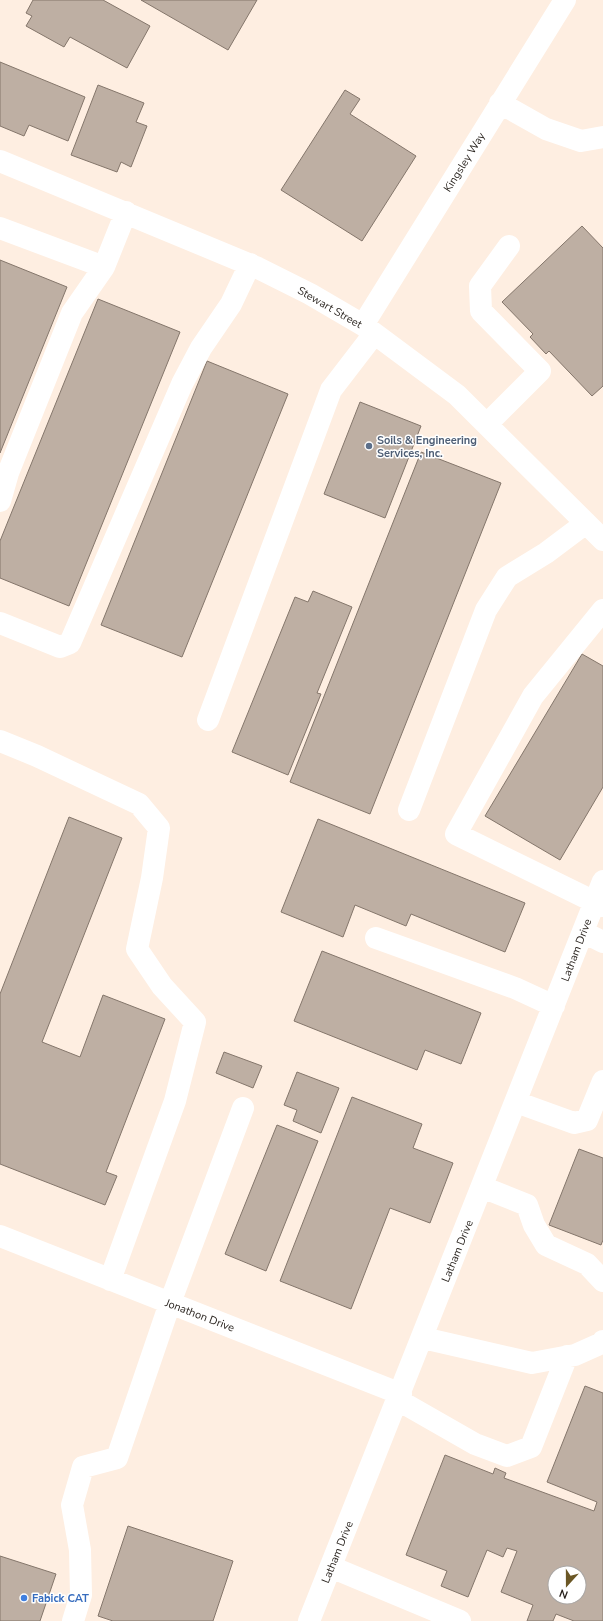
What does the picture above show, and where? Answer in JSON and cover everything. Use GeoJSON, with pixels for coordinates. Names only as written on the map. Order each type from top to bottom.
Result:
{"type":"FeatureCollection","features":[{"type":"Feature","properties":{"kind":"street","name":"Kingsley Way"},"geometry":{"type":"LineString","coordinates":[[208,720],[331,390],[369,330],[500,103],[565,0]]}},
{"type":"Feature","properties":{"kind":"street"},"geometry":{"type":"LineString","coordinates":[[500,103],[546,129],[582,141],[603,137]]}},
{"type":"Feature","properties":{"kind":"street","name":"Stewart Street"},"geometry":{"type":"LineString","coordinates":[[0,160],[250,264],[310,294],[369,330],[457,395],[603,540]]}},
{"type":"Feature","properties":{"kind":"street"},"geometry":{"type":"LineString","coordinates":[[0,501],[8,474],[72,313],[104,267],[126,212]]}},
{"type":"Feature","properties":{"kind":"street"},"geometry":{"type":"LineString","coordinates":[[0,228],[104,267]]}},
{"type":"Feature","properties":{"kind":"street"},"geometry":{"type":"LineString","coordinates":[[487,424],[540,371],[481,311],[480,286],[509,246]]}},
{"type":"Feature","properties":{"kind":"street"},"geometry":{"type":"LineString","coordinates":[[0,624],[60,647],[70,643],[182,384],[202,348],[231,304],[250,264]]}},
{"type":"Feature","properties":{"kind":"street"},"geometry":{"type":"LineString","coordinates":[[409,810],[486,610],[506,577],[546,553],[586,523]]}},
{"type":"Feature","properties":{"kind":"street"},"geometry":{"type":"LineString","coordinates":[[599,904],[456,834],[533,696],[603,610]]}},
{"type":"Feature","properties":{"kind":"street"},"geometry":{"type":"LineString","coordinates":[[0,741],[37,756],[139,804],[159,828],[152,878],[137,949],[162,986],[194,1022],[175,1101],[110,1280]]}},
{"type":"Feature","properties":{"kind":"street","name":"Latham Drive"},"geometry":{"type":"LineString","coordinates":[[310,1621],[583,932],[599,904],[603,881]]}},
{"type":"Feature","properties":{"kind":"street"},"geometry":{"type":"LineString","coordinates":[[583,932],[603,942]]}},
{"type":"Feature","properties":{"kind":"street"},"geometry":{"type":"LineString","coordinates":[[376,938],[514,988],[554,1006]]}},
{"type":"Feature","properties":{"kind":"street"},"geometry":{"type":"LineString","coordinates":[[516,1102],[574,1123],[587,1120],[603,1080]]}},
{"type":"Feature","properties":{"kind":"street"},"geometry":{"type":"LineString","coordinates":[[73,1621],[81,1595],[80,1550],[72,1505],[83,1467],[117,1458],[170,1303],[243,1108]]}},
{"type":"Feature","properties":{"kind":"street"},"geometry":{"type":"LineString","coordinates":[[482,1187],[527,1206],[534,1225],[546,1245],[587,1264],[603,1281]]}},
{"type":"Feature","properties":{"kind":"street","name":"Jonathon Drive"},"geometry":{"type":"LineString","coordinates":[[0,1236],[170,1303],[400,1397],[475,1444],[507,1456],[531,1447],[567,1356]]}},
{"type":"Feature","properties":{"kind":"street"},"geometry":{"type":"LineString","coordinates":[[423,1338],[532,1363],[575,1355],[602,1343],[603,1341]]}},
{"type":"Feature","properties":{"kind":"street"},"geometry":{"type":"LineString","coordinates":[[331,1567],[460,1621]]}},
{"type":"Feature","properties":{"kind":"building"},"geometry":{"type":"Polygon","coordinates":[[[33,0],[103,0],[150,26],[127,68],[70,37],[64,47],[26,26],[32,16],[26,13],[33,0]]]}},
{"type":"Feature","properties":{"kind":"building"},"geometry":{"type":"Polygon","coordinates":[[[141,0],[257,0],[228,50],[141,0]]]}},
{"type":"Feature","properties":{"kind":"building"},"geometry":{"type":"Polygon","coordinates":[[[0,62],[85,97],[68,141],[29,125],[24,136],[0,126],[0,62]]]}},
{"type":"Feature","properties":{"kind":"building"},"geometry":{"type":"Polygon","coordinates":[[[98,85],[144,103],[136,122],[147,126],[131,167],[121,162],[117,172],[71,155],[98,85]]]}},
{"type":"Feature","properties":{"kind":"building"},"geometry":{"type":"Polygon","coordinates":[[[345,90],[360,99],[350,114],[416,156],[362,241],[281,190],[345,90]]]}},
{"type":"Feature","properties":{"kind":"building"},"geometry":{"type":"Polygon","coordinates":[[[582,226],[603,248],[603,386],[592,396],[549,351],[546,354],[530,337],[533,334],[502,302],[582,226]]]}},
{"type":"Feature","properties":{"kind":"building"},"geometry":{"type":"Polygon","coordinates":[[[0,260],[67,287],[0,453],[0,260]]]}},
{"type":"Feature","properties":{"kind":"building"},"geometry":{"type":"Polygon","coordinates":[[[98,299],[180,332],[69,606],[0,578],[0,541],[98,299]]]}},
{"type":"Feature","properties":{"kind":"building"},"geometry":{"type":"Polygon","coordinates":[[[207,361],[288,394],[182,657],[101,625],[207,361]]]}},
{"type":"Feature","properties":{"kind":"building"},"geometry":{"type":"Polygon","coordinates":[[[360,402],[421,426],[385,518],[324,494],[360,402]]]}},
{"type":"Feature","properties":{"kind":"building"},"geometry":{"type":"Polygon","coordinates":[[[421,452],[501,483],[370,814],[290,782],[421,452]]]}},
{"type":"Feature","properties":{"kind":"building"},"geometry":{"type":"Polygon","coordinates":[[[313,591],[352,607],[317,693],[321,694],[288,775],[232,752],[295,597],[308,602],[313,591]]]}},
{"type":"Feature","properties":{"kind":"building"},"geometry":{"type":"Polygon","coordinates":[[[582,654],[603,666],[603,787],[560,860],[485,816],[582,654]]]}},
{"type":"Feature","properties":{"kind":"building"},"geometry":{"type":"Polygon","coordinates":[[[69,817],[122,838],[42,1042],[80,1057],[103,995],[165,1019],[106,1172],[117,1176],[105,1205],[0,1164],[0,994],[69,817]]]}},
{"type":"Feature","properties":{"kind":"building"},"geometry":{"type":"Polygon","coordinates":[[[318,819],[525,903],[505,952],[411,914],[406,926],[355,905],[343,937],[281,912],[318,819]]]}},
{"type":"Feature","properties":{"kind":"building"},"geometry":{"type":"Polygon","coordinates":[[[322,951],[481,1013],[461,1064],[425,1050],[417,1070],[294,1021],[322,951]]]}},
{"type":"Feature","properties":{"kind":"building"},"geometry":{"type":"Polygon","coordinates":[[[224,1052],[262,1066],[253,1088],[216,1073],[224,1052]]]}},
{"type":"Feature","properties":{"kind":"building"},"geometry":{"type":"Polygon","coordinates":[[[297,1072],[339,1088],[321,1133],[293,1121],[297,1110],[284,1105],[297,1072]]]}},
{"type":"Feature","properties":{"kind":"building"},"geometry":{"type":"Polygon","coordinates":[[[352,1097],[422,1124],[413,1148],[453,1163],[430,1223],[390,1208],[351,1309],[280,1281],[352,1097]]]}},
{"type":"Feature","properties":{"kind":"building"},"geometry":{"type":"Polygon","coordinates":[[[277,1125],[318,1141],[266,1271],[225,1254],[277,1125]]]}},
{"type":"Feature","properties":{"kind":"building"},"geometry":{"type":"Polygon","coordinates":[[[579,1149],[603,1158],[603,1240],[601,1245],[549,1225],[579,1149]]]}},
{"type":"Feature","properties":{"kind":"building"},"geometry":{"type":"Polygon","coordinates":[[[585,1386],[603,1393],[603,1621],[574,1621],[556,1614],[553,1621],[527,1621],[533,1605],[501,1592],[517,1551],[507,1548],[503,1557],[487,1550],[468,1597],[441,1586],[447,1571],[406,1555],[445,1455],[493,1474],[495,1468],[506,1473],[504,1478],[594,1511],[597,1502],[547,1482],[585,1386]]]}},
{"type":"Feature","properties":{"kind":"building"},"geometry":{"type":"Polygon","coordinates":[[[128,1526],[233,1561],[213,1621],[113,1621],[98,1616],[128,1526]]]}},
{"type":"Feature","properties":{"kind":"building","name":"Fabick CAT"},"geometry":{"type":"Polygon","coordinates":[[[0,1556],[56,1574],[40,1621],[0,1621],[0,1556]]]}},
{"type":"Feature","properties":{"kind":"place","name":"Soils & Engineering Services, Inc."},"geometry":{"type":"Point","coordinates":[369,446]}},
{"type":"Feature","properties":{"kind":"place","name":"Fabick CAT"},"geometry":{"type":"Point","coordinates":[24,1598]}}]}
